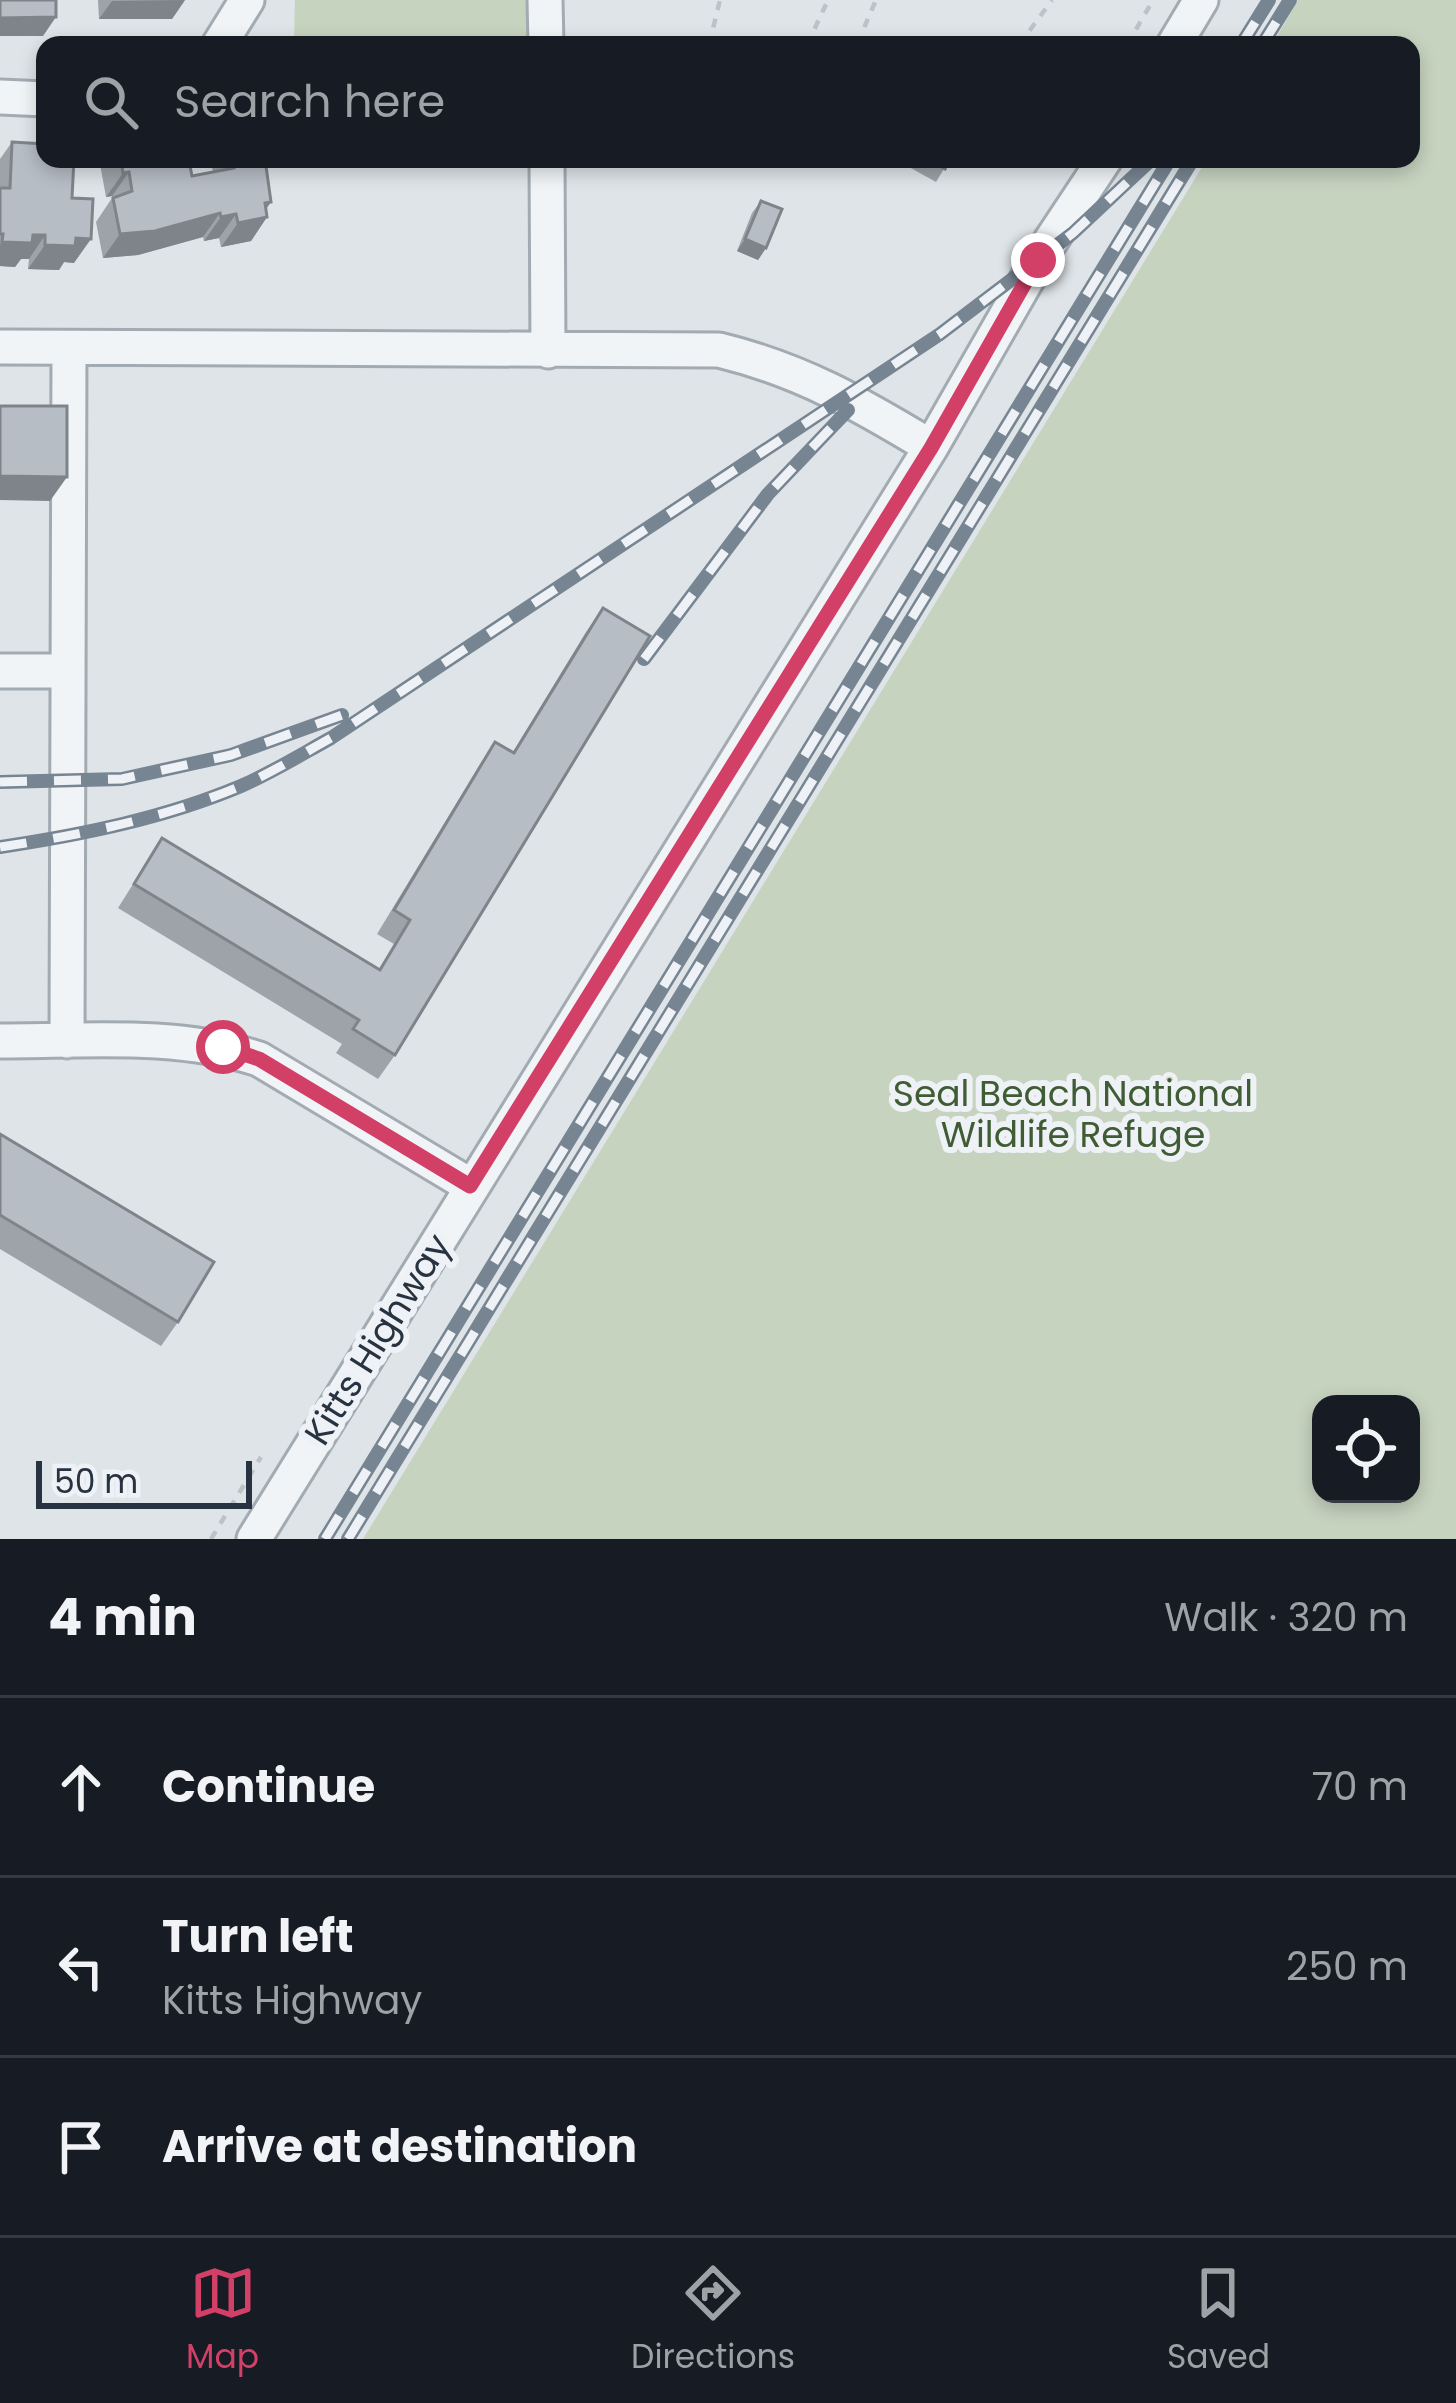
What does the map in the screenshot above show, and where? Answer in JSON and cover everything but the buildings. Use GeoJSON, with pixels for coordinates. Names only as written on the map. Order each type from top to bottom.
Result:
{"type":"FeatureCollection","features":[{"type":"Feature","properties":{"kind":"street"},"geometry":{"type":"LineString","coordinates":[[225,36],[247,0]]}},
{"type":"Feature","properties":{"kind":"street"},"geometry":{"type":"LineString","coordinates":[[545,0],[546,36]]}},
{"type":"Feature","properties":{"kind":"street"},"geometry":{"type":"LineString","coordinates":[[1180,36],[1202,0]]}},
{"type":"Feature","properties":{"kind":"street"},"geometry":{"type":"LineString","coordinates":[[0,97],[36,99]]}},
{"type":"Feature","properties":{"kind":"street"},"geometry":{"type":"LineString","coordinates":[[547,168],[548,351]]}},
{"type":"Feature","properties":{"kind":"street","name":"Kitts Highway"},"geometry":{"type":"LineString","coordinates":[[254,1539],[931,448],[1038,260],[1099,168]]}},
{"type":"Feature","properties":{"kind":"street"},"geometry":{"type":"LineString","coordinates":[[0,347],[719,350],[847,395],[931,448]]}},
{"type":"Feature","properties":{"kind":"street"},"geometry":{"type":"LineString","coordinates":[[67,1041],[69,348]]}},
{"type":"Feature","properties":{"kind":"street"},"geometry":{"type":"LineString","coordinates":[[0,671],[67,671]]}},
{"type":"Feature","properties":{"kind":"street"},"geometry":{"type":"LineString","coordinates":[[0,1041],[186,1042],[223,1047],[259,1059],[470,1186]]}},
{"type":"Feature","properties":{"kind":"path"},"geometry":{"type":"LineString","coordinates":[[711,36],[720,0]]}},
{"type":"Feature","properties":{"kind":"path"},"geometry":{"type":"LineString","coordinates":[[810,36],[828,0]]}},
{"type":"Feature","properties":{"kind":"path"},"geometry":{"type":"LineString","coordinates":[[865,36],[876,0]]}},
{"type":"Feature","properties":{"kind":"path"},"geometry":{"type":"LineString","coordinates":[[1026,36],[1052,0]]}},
{"type":"Feature","properties":{"kind":"path"},"geometry":{"type":"LineString","coordinates":[[1131,36],[1153,0]]}},
{"type":"Feature","properties":{"kind":"path"},"geometry":{"type":"LineString","coordinates":[[211,1539],[261,1457]]}},
{"type":"Feature","properties":{"kind":"green space"},"geometry":{"type":"Polygon","coordinates":[[[295,0],[526,0],[527,36],[294,36],[295,0]]]}},
{"type":"Feature","properties":{"kind":"green space","name":"Seal Beach National Wildlife Refuge"},"geometry":{"type":"Polygon","coordinates":[[[1298,0],[1456,0],[1456,1539],[363,1539],[1201,168],[1420,168],[1420,36],[1277,36],[1298,0]]]}},
{"type":"Feature","properties":{"kind":"railway"},"geometry":{"type":"LineString","coordinates":[[1247,36],[1269,0]]}},
{"type":"Feature","properties":{"kind":"railway"},"geometry":{"type":"LineString","coordinates":[[1268,36],[1290,0]]}},
{"type":"Feature","properties":{"kind":"railway"},"geometry":{"type":"LineString","coordinates":[[0,847],[92,831],[183,807],[253,781],[331,738],[940,334],[1073,233],[1142,168]]}},
{"type":"Feature","properties":{"kind":"railway"},"geometry":{"type":"LineString","coordinates":[[325,1539],[1164,168]]}},
{"type":"Feature","properties":{"kind":"railway"},"geometry":{"type":"LineString","coordinates":[[348,1539],[1187,168]]}},
{"type":"Feature","properties":{"kind":"railway"},"geometry":{"type":"LineString","coordinates":[[644,659],[768,494],[848,410]]}},
{"type":"Feature","properties":{"kind":"railway"},"geometry":{"type":"LineString","coordinates":[[0,782],[122,779],[231,755],[342,715]]}},
{"type":"Feature","properties":{"kind":"route"},"geometry":{"type":"LineString","coordinates":[[223,1047],[259,1059],[470,1186],[931,448],[1038,260]]}}]}
